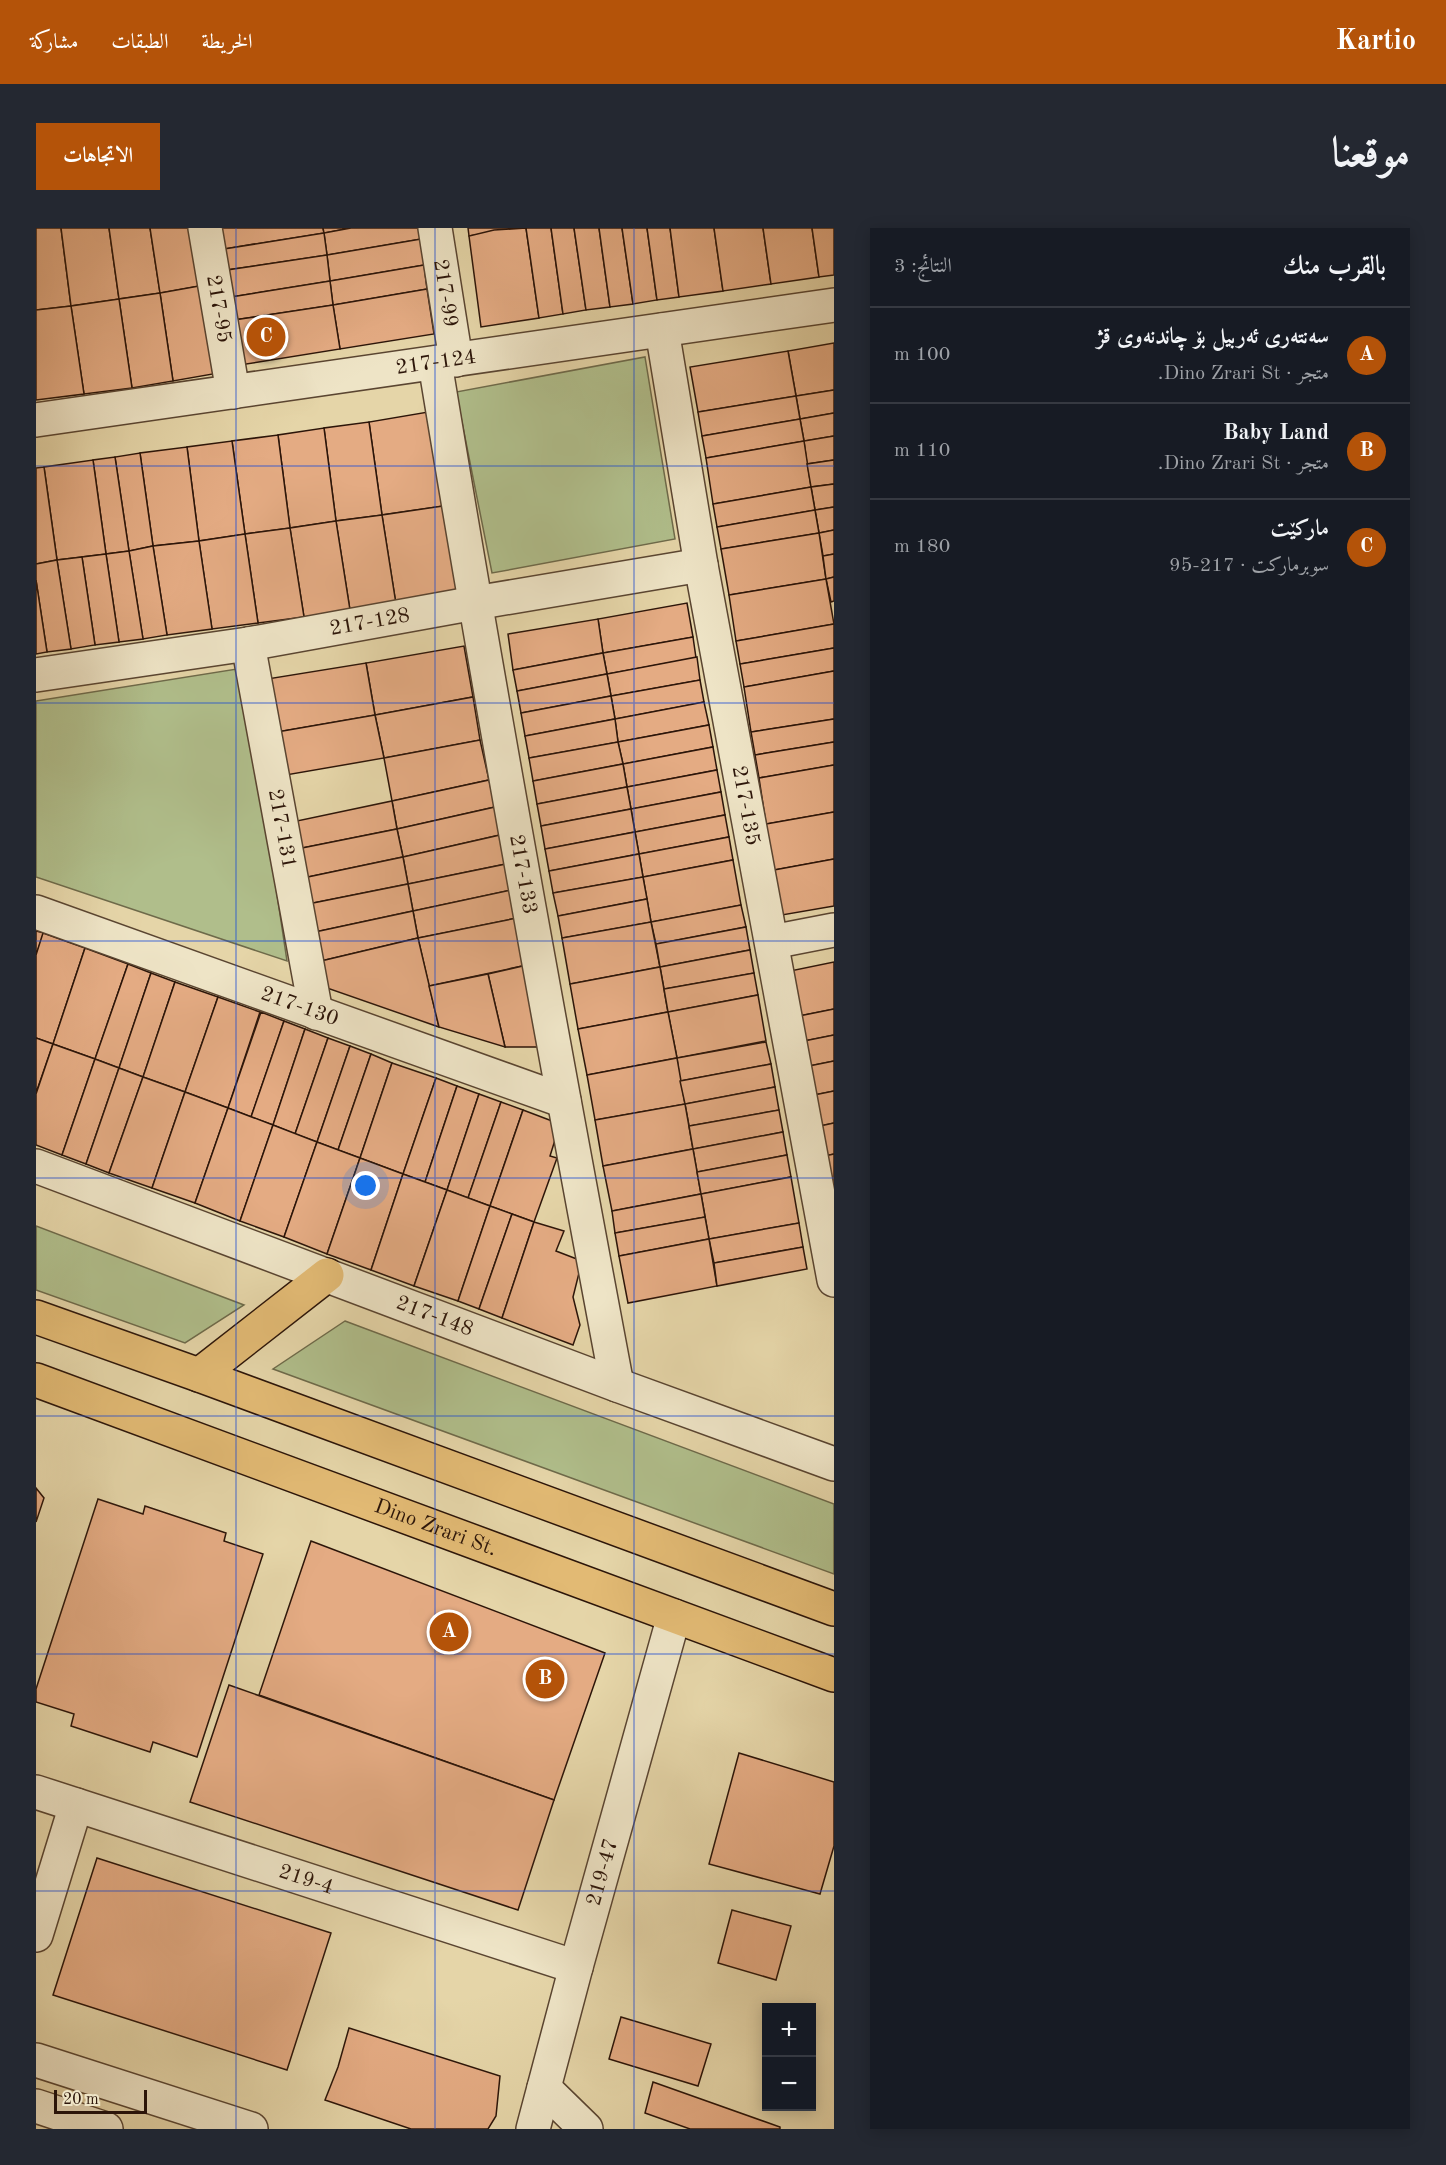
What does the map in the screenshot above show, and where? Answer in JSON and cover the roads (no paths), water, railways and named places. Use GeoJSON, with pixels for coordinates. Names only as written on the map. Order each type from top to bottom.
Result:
{"type":"FeatureCollection","features":[{"type":"Feature","properties":{"kind":"main road"},"geometry":{"type":"LineString","coordinates":[[199,1375],[327,1275]]}},
{"type":"Feature","properties":{"kind":"main road"},"geometry":{"type":"LineString","coordinates":[[36,1317],[834,1609]]}},
{"type":"Feature","properties":{"kind":"main road","name":"Dino Zrari St."},"geometry":{"type":"LineString","coordinates":[[36,1380],[834,1675]]}},
{"type":"Feature","properties":{"kind":"street","name":"217-95"},"geometry":{"type":"LineString","coordinates":[[205,228],[233,392]]}},
{"type":"Feature","properties":{"kind":"street","name":"217-99"},"geometry":{"type":"LineString","coordinates":[[435,228],[445,361]]}},
{"type":"Feature","properties":{"kind":"street","name":"217-124"},"geometry":{"type":"LineString","coordinates":[[36,420],[834,305]]}},
{"type":"Feature","properties":{"kind":"street","name":"217-135"},"geometry":{"type":"LineString","coordinates":[[662,330],[701,565],[834,1280]]}},
{"type":"Feature","properties":{"kind":"street","name":"217-133"},"geometry":{"type":"LineString","coordinates":[[445,361],[475,603],[617,1385]]}},
{"type":"Feature","properties":{"kind":"street","name":"217-128"},"geometry":{"type":"LineString","coordinates":[[36,675],[248,644],[701,565]]}},
{"type":"Feature","properties":{"kind":"street","name":"217-131"},"geometry":{"type":"LineString","coordinates":[[248,644],[316,1013]]}},
{"type":"Feature","properties":{"kind":"street","name":"217-130"},"geometry":{"type":"LineString","coordinates":[[36,912],[564,1101]]}},
{"type":"Feature","properties":{"kind":"street"},"geometry":{"type":"LineString","coordinates":[[772,942],[834,930]]}},
{"type":"Feature","properties":{"kind":"street","name":"217-148"},"geometry":{"type":"LineString","coordinates":[[36,1166],[617,1385],[834,1464]]}},
{"type":"Feature","properties":{"kind":"street","name":"219-47"},"geometry":{"type":"LineString","coordinates":[[533,2129],[674,1616]]}},
{"type":"Feature","properties":{"kind":"street","name":"219-4"},"geometry":{"type":"LineString","coordinates":[[36,1792],[576,1967]]}},
{"type":"Feature","properties":{"kind":"street"},"geometry":{"type":"LineString","coordinates":[[36,1935],[76,1805]]}},
{"type":"Feature","properties":{"kind":"street"},"geometry":{"type":"LineString","coordinates":[[36,2060],[251,2129]]}},
{"type":"Feature","properties":{"kind":"street"},"geometry":{"type":"LineString","coordinates":[[544,2088],[586,2129]]}},
{"type":"Feature","properties":{"kind":"street"},"geometry":{"type":"LineString","coordinates":[[36,2106],[106,2129]]}},
{"type":"Feature","properties":{"kind":"place","name":"مارکێت"},"geometry":{"type":"Point","coordinates":[266,337]}},
{"type":"Feature","properties":{"kind":"place","name":"سەنتەری ئەربیل بۆ چاندنەوی قژ"},"geometry":{"type":"Point","coordinates":[449,1632]}},
{"type":"Feature","properties":{"kind":"place","name":"Baby Land"},"geometry":{"type":"Point","coordinates":[545,1679]}}]}
